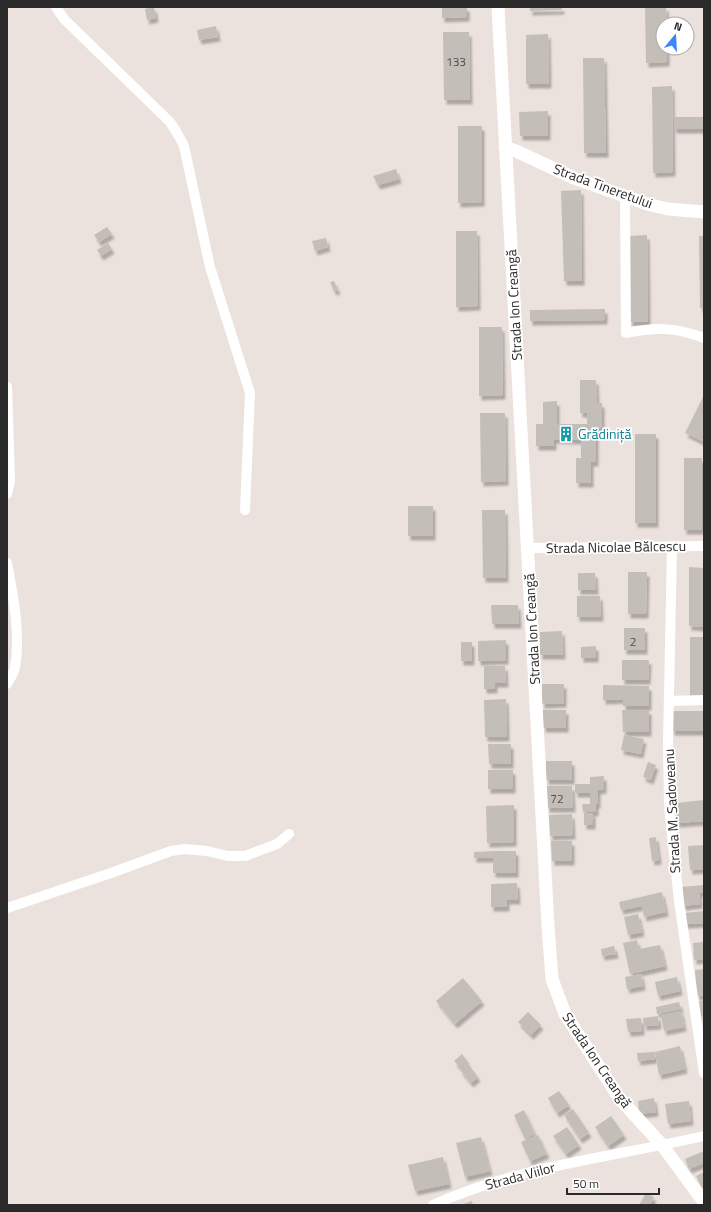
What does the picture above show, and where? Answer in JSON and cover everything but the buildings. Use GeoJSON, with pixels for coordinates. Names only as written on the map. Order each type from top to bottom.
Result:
{"type":"FeatureCollection","features":[{"type":"Feature","properties":{"kind":"street"},"geometry":{"type":"LineString","coordinates":[[56,7],[64,19],[170,122],[184,146],[210,268],[250,393],[245,510]]}},
{"type":"Feature","properties":{"kind":"street","name":"Strada Ion Creangă"},"geometry":{"type":"LineString","coordinates":[[498,7],[552,979],[565,1014],[596,1064],[620,1099],[662,1145],[704,1202]]}},
{"type":"Feature","properties":{"kind":"street","name":"Strada Tineretului"},"geometry":{"type":"LineString","coordinates":[[505,147],[574,178],[647,204],[668,209],[704,212]]}},
{"type":"Feature","properties":{"kind":"street"},"geometry":{"type":"LineString","coordinates":[[625,196],[626,333],[645,329],[662,328],[694,334],[704,338]]}},
{"type":"Feature","properties":{"kind":"street"},"geometry":{"type":"LineString","coordinates":[[7,387],[10,481],[7,494]]}},
{"type":"Feature","properties":{"kind":"street","name":"Strada M. Sadoveanu"},"geometry":{"type":"LineString","coordinates":[[672,546],[668,775],[669,806],[679,902],[704,1074]]}},
{"type":"Feature","properties":{"kind":"street","name":"Strada Nicolae Bălcescu"},"geometry":{"type":"LineString","coordinates":[[528,548],[704,546]]}},
{"type":"Feature","properties":{"kind":"street"},"geometry":{"type":"LineString","coordinates":[[7,563],[13,599],[17,641],[15,668],[7,684]]}},
{"type":"Feature","properties":{"kind":"street"},"geometry":{"type":"LineString","coordinates":[[669,701],[704,700]]}},
{"type":"Feature","properties":{"kind":"street"},"geometry":{"type":"LineString","coordinates":[[7,908],[171,851],[184,849],[207,851],[228,856],[244,856],[277,844],[289,834]]}},
{"type":"Feature","properties":{"kind":"street","name":"Strada Viilor"},"geometry":{"type":"LineString","coordinates":[[433,1205],[484,1185],[536,1170],[704,1136]]}},
{"type":"Feature","properties":{"kind":"place","name":"Grădiniță"},"geometry":{"type":"Point","coordinates":[566,434]}}]}
